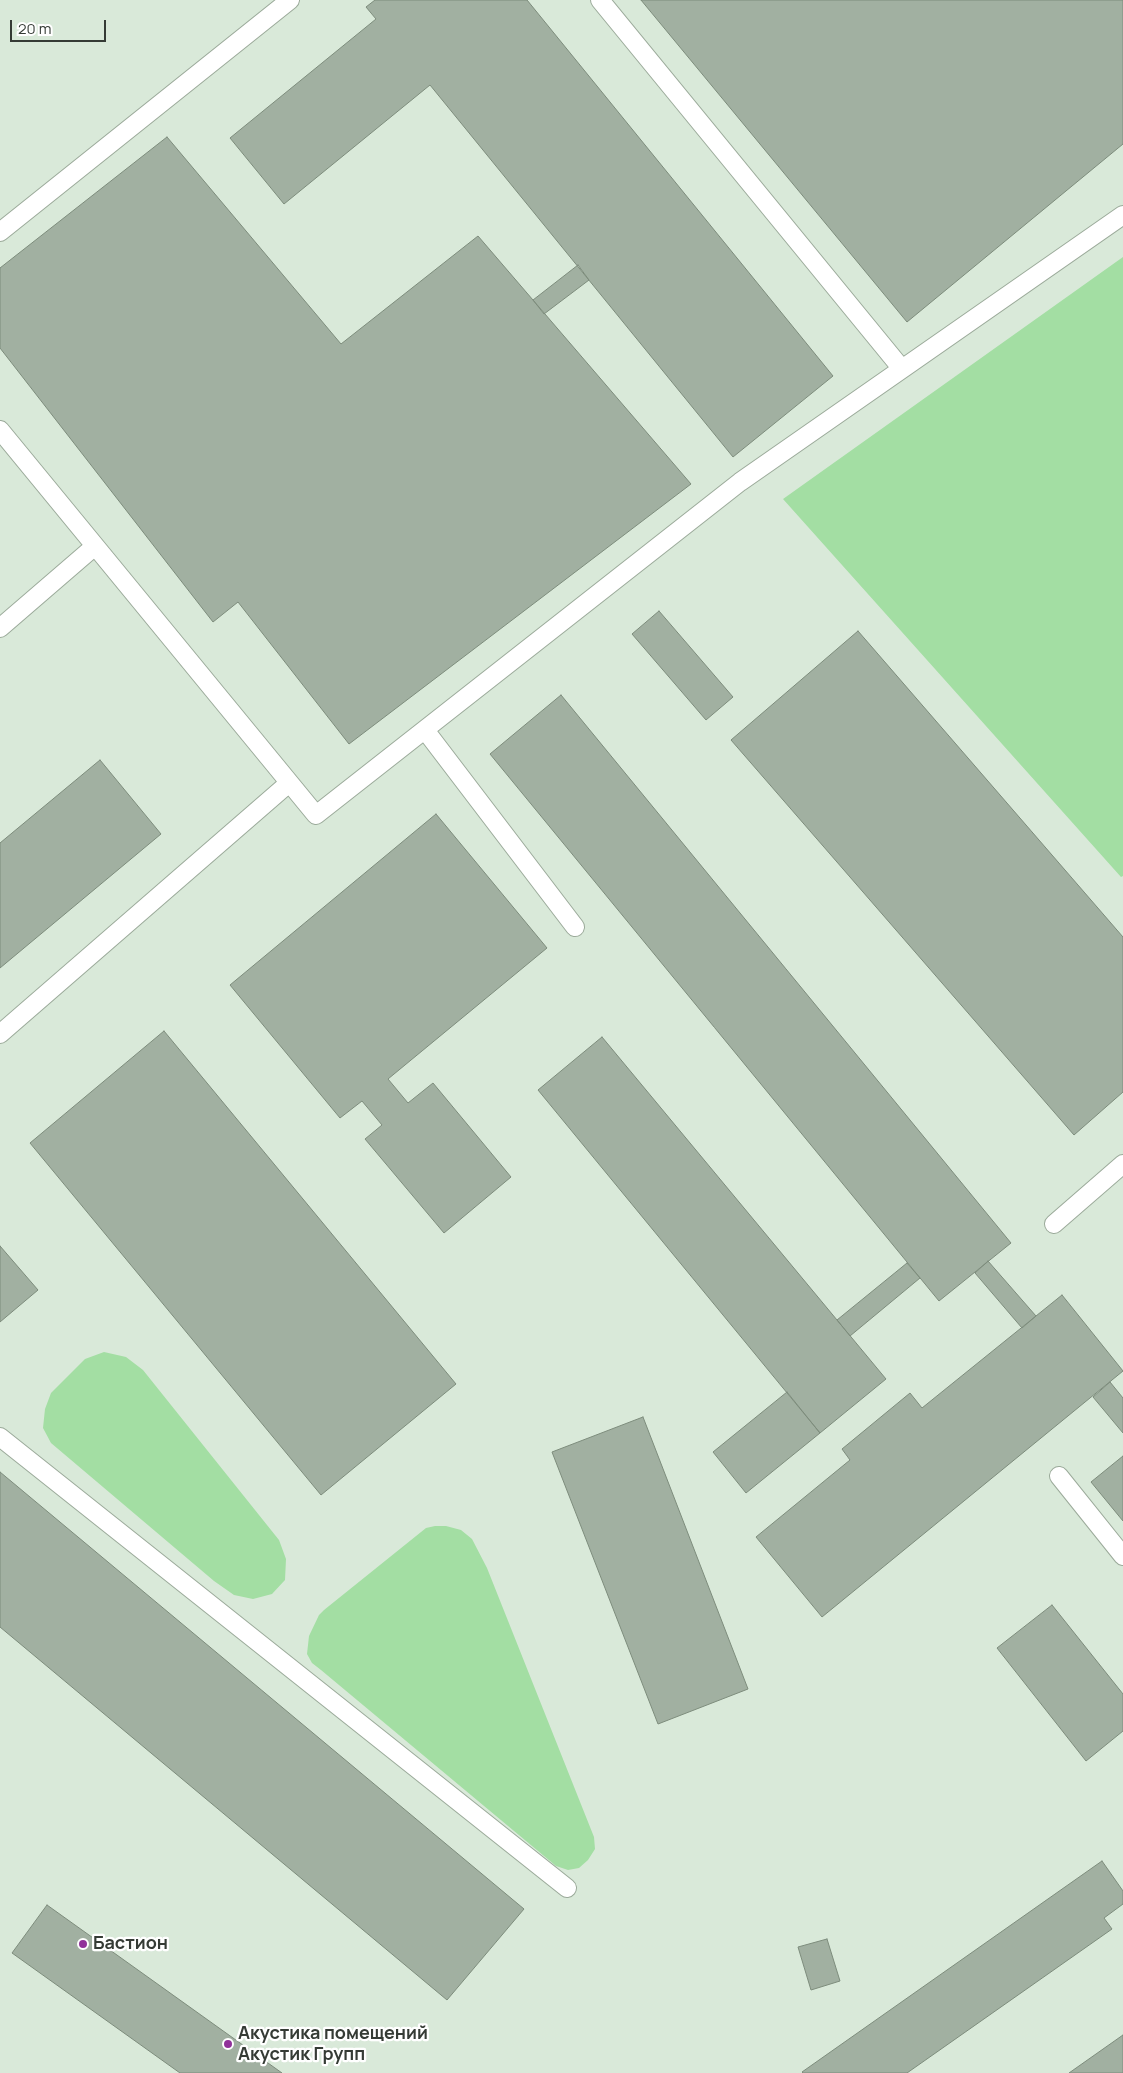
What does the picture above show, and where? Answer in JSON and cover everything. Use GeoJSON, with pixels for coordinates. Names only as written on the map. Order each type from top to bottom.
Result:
{"type":"FeatureCollection","features":[{"type":"Feature","properties":{"kind":"lane"},"geometry":{"type":"LineString","coordinates":[[0,232],[290,0]]}},
{"type":"Feature","properties":{"kind":"lane"},"geometry":{"type":"LineString","coordinates":[[600,0],[902,369]]}},
{"type":"Feature","properties":{"kind":"lane"},"geometry":{"type":"LineString","coordinates":[[0,430],[316,815],[740,482],[1123,216]]}},
{"type":"Feature","properties":{"kind":"lane"},"geometry":{"type":"LineString","coordinates":[[0,628],[95,546]]}},
{"type":"Feature","properties":{"kind":"lane"},"geometry":{"type":"LineString","coordinates":[[425,730],[575,927]]}},
{"type":"Feature","properties":{"kind":"lane"},"geometry":{"type":"LineString","coordinates":[[0,1034],[289,783]]}},
{"type":"Feature","properties":{"kind":"lane"},"geometry":{"type":"LineString","coordinates":[[1054,1224],[1123,1164]]}},
{"type":"Feature","properties":{"kind":"lane"},"geometry":{"type":"LineString","coordinates":[[0,1437],[567,1888]]}},
{"type":"Feature","properties":{"kind":"lane"},"geometry":{"type":"LineString","coordinates":[[1059,1476],[1123,1556]]}},
{"type":"Feature","properties":{"kind":"green space"},"geometry":{"type":"Polygon","coordinates":[[[1123,257],[1123,876],[1121,877],[783,499],[1123,257]]]}},
{"type":"Feature","properties":{"kind":"green space"},"geometry":{"type":"Polygon","coordinates":[[[104,1352],[126,1357],[143,1370],[279,1540],[286,1559],[285,1580],[272,1594],[253,1599],[234,1595],[214,1581],[51,1443],[43,1428],[45,1409],[51,1393],[85,1359],[104,1352]]]}},
{"type":"Feature","properties":{"kind":"green space"},"geometry":{"type":"Polygon","coordinates":[[[446,1526],[461,1530],[472,1539],[487,1568],[594,1837],[595,1849],[588,1860],[579,1868],[568,1870],[556,1866],[312,1663],[307,1654],[309,1636],[319,1615],[324,1610],[426,1528],[446,1526]]]}},
{"type":"Feature","properties":{"kind":"building"},"geometry":{"type":"Polygon","coordinates":[[[375,0],[527,0],[833,376],[733,457],[430,85],[284,204],[230,138],[376,19],[366,7],[375,0]]]}},
{"type":"Feature","properties":{"kind":"building"},"geometry":{"type":"Polygon","coordinates":[[[641,0],[1123,0],[1123,144],[907,322],[641,0]]]}},
{"type":"Feature","properties":{"kind":"building"},"geometry":{"type":"Polygon","coordinates":[[[167,137],[341,344],[478,236],[691,484],[349,744],[238,602],[213,622],[0,348],[0,268],[167,137]]]}},
{"type":"Feature","properties":{"kind":"building"},"geometry":{"type":"Polygon","coordinates":[[[578,265],[589,280],[544,314],[533,300],[578,265]]]}},
{"type":"Feature","properties":{"kind":"building"},"geometry":{"type":"Polygon","coordinates":[[[659,611],[733,697],[706,720],[632,634],[659,611]]]}},
{"type":"Feature","properties":{"kind":"building"},"geometry":{"type":"Polygon","coordinates":[[[858,631],[1123,937],[1123,1092],[1074,1135],[731,740],[858,631]]]}},
{"type":"Feature","properties":{"kind":"building"},"geometry":{"type":"Polygon","coordinates":[[[561,695],[1011,1243],[939,1301],[490,754],[561,695]]]}},
{"type":"Feature","properties":{"kind":"building"},"geometry":{"type":"Polygon","coordinates":[[[100,760],[161,834],[0,968],[0,843],[100,760]]]}},
{"type":"Feature","properties":{"kind":"building"},"geometry":{"type":"Polygon","coordinates":[[[436,814],[547,948],[388,1079],[408,1103],[433,1083],[511,1177],[444,1233],[365,1139],[382,1125],[362,1101],[340,1118],[230,985],[436,814]]]}},
{"type":"Feature","properties":{"kind":"building"},"geometry":{"type":"Polygon","coordinates":[[[164,1031],[456,1384],[321,1495],[30,1143],[164,1031]]]}},
{"type":"Feature","properties":{"kind":"building"},"geometry":{"type":"Polygon","coordinates":[[[602,1037],[886,1379],[820,1433],[538,1090],[602,1037]]]}},
{"type":"Feature","properties":{"kind":"building"},"geometry":{"type":"Polygon","coordinates":[[[0,1246],[38,1290],[0,1322],[0,1246]]]}},
{"type":"Feature","properties":{"kind":"building"},"geometry":{"type":"Polygon","coordinates":[[[988,1261],[1036,1316],[1022,1328],[975,1273],[988,1261]]]}},
{"type":"Feature","properties":{"kind":"building"},"geometry":{"type":"Polygon","coordinates":[[[907,1263],[920,1278],[850,1336],[837,1320],[907,1263]]]}},
{"type":"Feature","properties":{"kind":"building"},"geometry":{"type":"Polygon","coordinates":[[[1062,1295],[1123,1371],[822,1617],[756,1537],[850,1460],[842,1449],[910,1393],[922,1408],[1062,1295]]]}},
{"type":"Feature","properties":{"kind":"building"},"geometry":{"type":"Polygon","coordinates":[[[1110,1382],[1123,1398],[1123,1433],[1093,1397],[1110,1382]]]}},
{"type":"Feature","properties":{"kind":"building"},"geometry":{"type":"Polygon","coordinates":[[[787,1392],[820,1433],[746,1493],[713,1452],[787,1392]]]}},
{"type":"Feature","properties":{"kind":"building"},"geometry":{"type":"Polygon","coordinates":[[[643,1417],[748,1689],[658,1724],[552,1452],[643,1417]]]}},
{"type":"Feature","properties":{"kind":"building"},"geometry":{"type":"Polygon","coordinates":[[[1123,1456],[1123,1521],[1091,1482],[1123,1456]]]}},
{"type":"Feature","properties":{"kind":"building"},"geometry":{"type":"Polygon","coordinates":[[[0,1472],[524,1909],[447,2000],[0,1627],[0,1472]]]}},
{"type":"Feature","properties":{"kind":"building"},"geometry":{"type":"Polygon","coordinates":[[[1052,1605],[1123,1694],[1123,1731],[1086,1761],[997,1648],[1052,1605]]]}},
{"type":"Feature","properties":{"kind":"building"},"geometry":{"type":"Polygon","coordinates":[[[1102,1861],[1123,1891],[1123,1904],[1104,1918],[1112,1929],[907,2073],[802,2072],[1102,1861]]]}},
{"type":"Feature","properties":{"kind":"building"},"geometry":{"type":"Polygon","coordinates":[[[47,1905],[282,2073],[180,2073],[12,1953],[47,1905]]]}},
{"type":"Feature","properties":{"kind":"building"},"geometry":{"type":"Polygon","coordinates":[[[827,1939],[840,1981],[811,1990],[798,1947],[827,1939]]]}},
{"type":"Feature","properties":{"kind":"building"},"geometry":{"type":"Polygon","coordinates":[[[1123,2035],[1123,2073],[1069,2073],[1123,2035]]]}},
{"type":"Feature","properties":{"kind":"place","name":"Бастион"},"geometry":{"type":"Point","coordinates":[83,1944]}},
{"type":"Feature","properties":{"kind":"place","name":"Акустика помещений Акустик Групп"},"geometry":{"type":"Point","coordinates":[228,2044]}}]}
